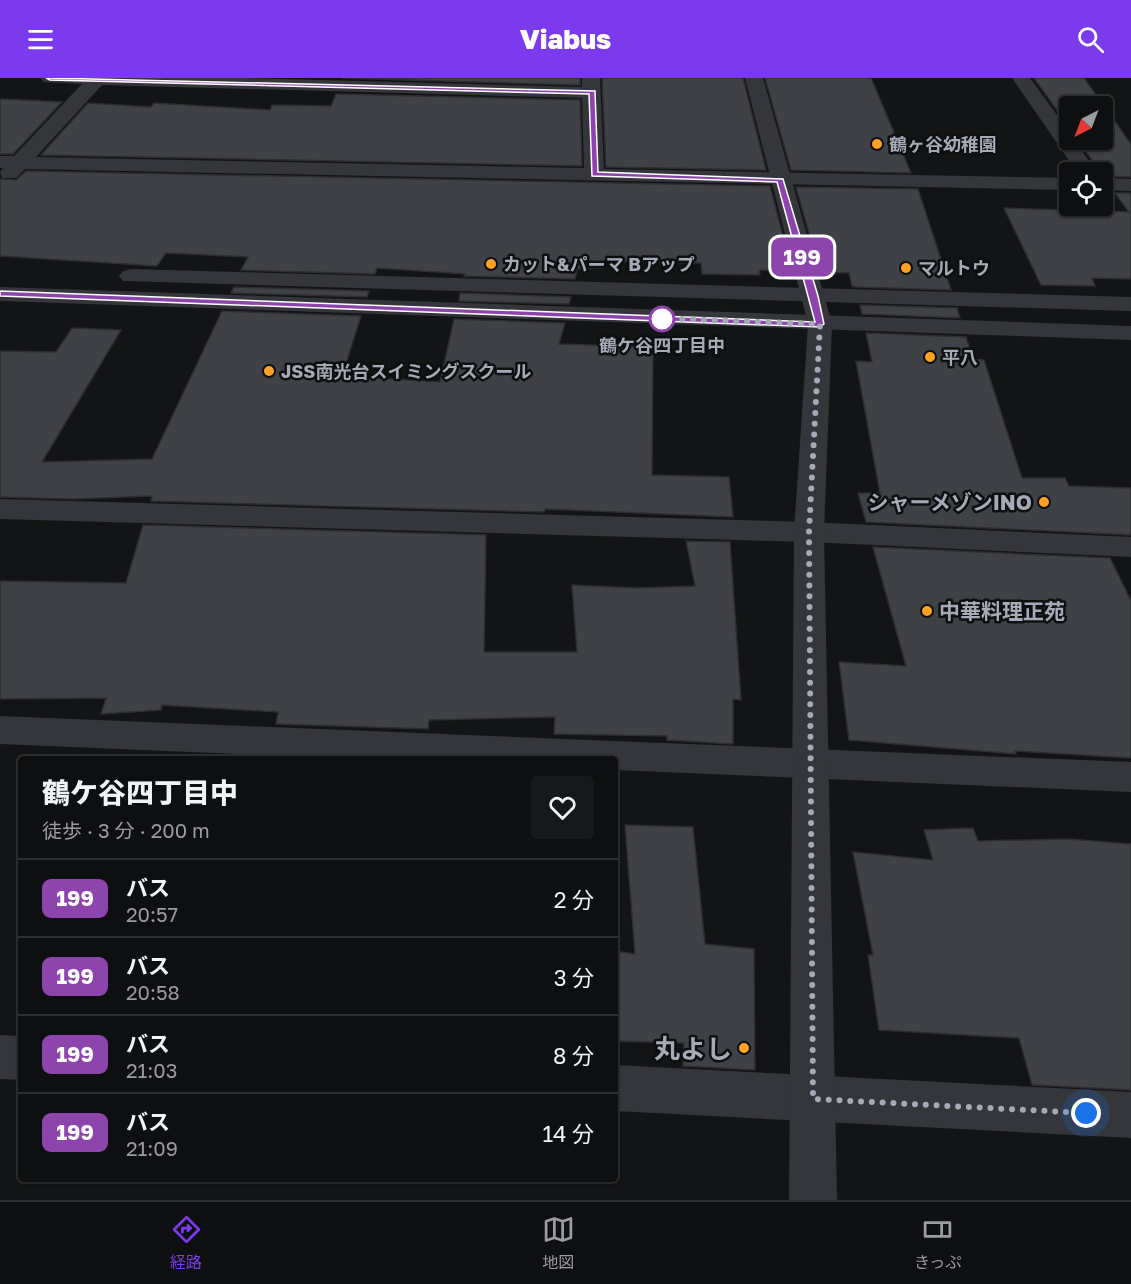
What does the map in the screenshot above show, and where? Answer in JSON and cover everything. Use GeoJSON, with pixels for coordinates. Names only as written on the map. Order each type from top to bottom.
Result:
{"type":"FeatureCollection","features":[{"type":"Feature","properties":{"kind":"street"},"geometry":{"type":"LineString","coordinates":[[50,78],[592,85],[594,174]]}},
{"type":"Feature","properties":{"kind":"street"},"geometry":{"type":"LineString","coordinates":[[754,78],[817,310],[809,532],[813,1200]]}},
{"type":"Feature","properties":{"kind":"street"},"geometry":{"type":"LineString","coordinates":[[1021,78],[1080,162]]}},
{"type":"Feature","properties":{"kind":"street"},"geometry":{"type":"LineString","coordinates":[[0,184],[10,163],[97,79]]}},
{"type":"Feature","properties":{"kind":"street"},"geometry":{"type":"LineString","coordinates":[[10,163],[1059,184]]}},
{"type":"Feature","properties":{"kind":"street"},"geometry":{"type":"LineString","coordinates":[[1113,184],[1131,185]]}},
{"type":"Feature","properties":{"kind":"street"},"geometry":{"type":"LineString","coordinates":[[0,272],[36,273]]}},
{"type":"Feature","properties":{"kind":"street"},"geometry":{"type":"LineString","coordinates":[[108,275],[817,310],[1131,333]]}},
{"type":"Feature","properties":{"kind":"street"},"geometry":{"type":"LineString","coordinates":[[0,294],[817,310],[1131,304]]}},
{"type":"Feature","properties":{"kind":"street"},"geometry":{"type":"LineString","coordinates":[[0,509],[809,532],[1131,547]]}},
{"type":"Feature","properties":{"kind":"street"},"geometry":{"type":"LineString","coordinates":[[0,730],[1131,777]]}},
{"type":"Feature","properties":{"kind":"street"},"geometry":{"type":"LineString","coordinates":[[0,1057],[18,1058]]}},
{"type":"Feature","properties":{"kind":"street"},"geometry":{"type":"LineString","coordinates":[[618,1088],[1131,1115]]}},
{"type":"Feature","properties":{"kind":"building"},"geometry":{"type":"Polygon","coordinates":[[[342,78],[580,78],[580,85],[342,78]]]}},
{"type":"Feature","properties":{"kind":"building"},"geometry":{"type":"Polygon","coordinates":[[[602,78],[743,78],[766,170],[606,167],[602,78]]]}},
{"type":"Feature","properties":{"kind":"building","name":"鶴ヶ谷幼稚園"},"geometry":{"type":"Polygon","coordinates":[[[765,78],[871,78],[911,173],[791,170],[765,78]]]}},
{"type":"Feature","properties":{"kind":"building"},"geometry":{"type":"Polygon","coordinates":[[[1034,78],[1084,78],[1097,96],[1059,96],[1059,113],[1034,78]]]}},
{"type":"Feature","properties":{"kind":"building"},"geometry":{"type":"Polygon","coordinates":[[[336,94],[580,100],[582,166],[41,155],[88,103],[151,107],[154,103],[270,110],[272,105],[331,106],[336,94]]]}},
{"type":"Feature","properties":{"kind":"building"},"geometry":{"type":"Polygon","coordinates":[[[0,99],[62,102],[13,154],[0,154],[0,99]]]}},
{"type":"Feature","properties":{"kind":"building"},"geometry":{"type":"Polygon","coordinates":[[[1113,119],[1131,144],[1131,177],[1113,176],[1113,162],[1093,162],[1085,150],[1113,150],[1113,119]]]}},
{"type":"Feature","properties":{"kind":"building"},"geometry":{"type":"Polygon","coordinates":[[[26,171],[770,186],[792,271],[759,270],[760,275],[702,274],[701,263],[604,261],[604,268],[577,269],[575,279],[464,276],[465,274],[377,268],[375,274],[241,270],[248,257],[166,253],[157,266],[0,256],[0,179],[16,180],[26,171]]]}},
{"type":"Feature","properties":{"kind":"building"},"geometry":{"type":"Polygon","coordinates":[[[796,187],[918,189],[951,290],[857,287],[852,286],[849,273],[820,272],[796,187]]]}},
{"type":"Feature","properties":{"kind":"building"},"geometry":{"type":"Polygon","coordinates":[[[1115,193],[1131,193],[1131,279],[1092,278],[1095,286],[1041,285],[1004,208],[1059,210],[1059,216],[1113,216],[1113,211],[1129,212],[1115,193]]]}},
{"type":"Feature","properties":{"kind":"building"},"geometry":{"type":"Polygon","coordinates":[[[234,287],[369,291],[367,297],[231,293],[234,287]]]}},
{"type":"Feature","properties":{"kind":"building"},"geometry":{"type":"Polygon","coordinates":[[[460,293],[571,297],[569,304],[459,301],[460,293]]]}},
{"type":"Feature","properties":{"kind":"building"},"geometry":{"type":"Polygon","coordinates":[[[860,305],[957,308],[960,318],[862,314],[860,305]]]}},
{"type":"Feature","properties":{"kind":"building"},"geometry":{"type":"Polygon","coordinates":[[[222,311],[361,316],[342,376],[440,382],[454,319],[565,323],[559,344],[653,347],[652,475],[729,477],[733,517],[545,509],[544,512],[151,501],[152,496],[72,499],[0,497],[0,351],[56,352],[72,328],[121,330],[42,462],[152,459],[222,311]]]}},
{"type":"Feature","properties":{"kind":"building"},"geometry":{"type":"Polygon","coordinates":[[[866,333],[966,337],[973,359],[984,360],[1022,478],[1065,478],[1069,486],[1131,488],[1131,535],[866,522],[858,493],[880,493],[856,361],[872,362],[866,333]]]}},
{"type":"Feature","properties":{"kind":"building"},"geometry":{"type":"Polygon","coordinates":[[[143,525],[486,535],[484,652],[577,652],[572,585],[636,588],[695,586],[686,541],[730,542],[741,700],[733,699],[733,744],[667,740],[667,736],[554,734],[555,717],[429,720],[428,729],[276,724],[278,712],[162,705],[161,710],[101,714],[106,698],[0,699],[0,581],[126,583],[143,525]]]}},
{"type":"Feature","properties":{"kind":"building"},"geometry":{"type":"Polygon","coordinates":[[[873,547],[1110,558],[1131,601],[1131,758],[1015,751],[1016,754],[849,740],[839,662],[906,666],[873,547]]]}},
{"type":"Feature","properties":{"kind":"building"},"geometry":{"type":"Polygon","coordinates":[[[625,825],[693,827],[705,944],[754,949],[755,1070],[683,1066],[684,1043],[618,1041],[618,951],[635,954],[625,825]]]}},
{"type":"Feature","properties":{"kind":"building"},"geometry":{"type":"Polygon","coordinates":[[[973,828],[978,841],[1069,839],[1131,844],[1131,1090],[1032,1085],[1019,1038],[879,1030],[868,955],[873,955],[853,852],[933,860],[924,830],[973,828]]]}},
{"type":"Feature","properties":{"kind":"bus line","name":"199"},"geometry":{"type":"LineString","coordinates":[[0,294],[820,324],[780,180],[594,174],[593,93],[50,78]]}},
{"type":"Feature","properties":{"kind":"place","name":"鶴ヶ谷幼稚園"},"geometry":{"type":"Point","coordinates":[877,144]}},
{"type":"Feature","properties":{"kind":"place","name":"カット&パーマ Bアップ"},"geometry":{"type":"Point","coordinates":[491,264]}},
{"type":"Feature","properties":{"kind":"place","name":"マルトウ"},"geometry":{"type":"Point","coordinates":[906,268]}},
{"type":"Feature","properties":{"kind":"place","name":"鶴ケ谷四丁目中"},"geometry":{"type":"Point","coordinates":[662,319]}},
{"type":"Feature","properties":{"kind":"place","name":"平八"},"geometry":{"type":"Point","coordinates":[930,357]}},
{"type":"Feature","properties":{"kind":"place","name":"JSS南光台スイミングスクール"},"geometry":{"type":"Point","coordinates":[269,371]}},
{"type":"Feature","properties":{"kind":"place","name":"シャーメゾンINO"},"geometry":{"type":"Point","coordinates":[1044,502]}},
{"type":"Feature","properties":{"kind":"place","name":"中華料理正苑"},"geometry":{"type":"Point","coordinates":[927,611]}},
{"type":"Feature","properties":{"kind":"place","name":"丸よし"},"geometry":{"type":"Point","coordinates":[744,1048]}},
{"type":"Feature","properties":{"kind":"route"},"geometry":{"type":"LineString","coordinates":[[662,319],[656,318],[820,324],[809,532],[813,1099],[1086,1113]]}}]}
